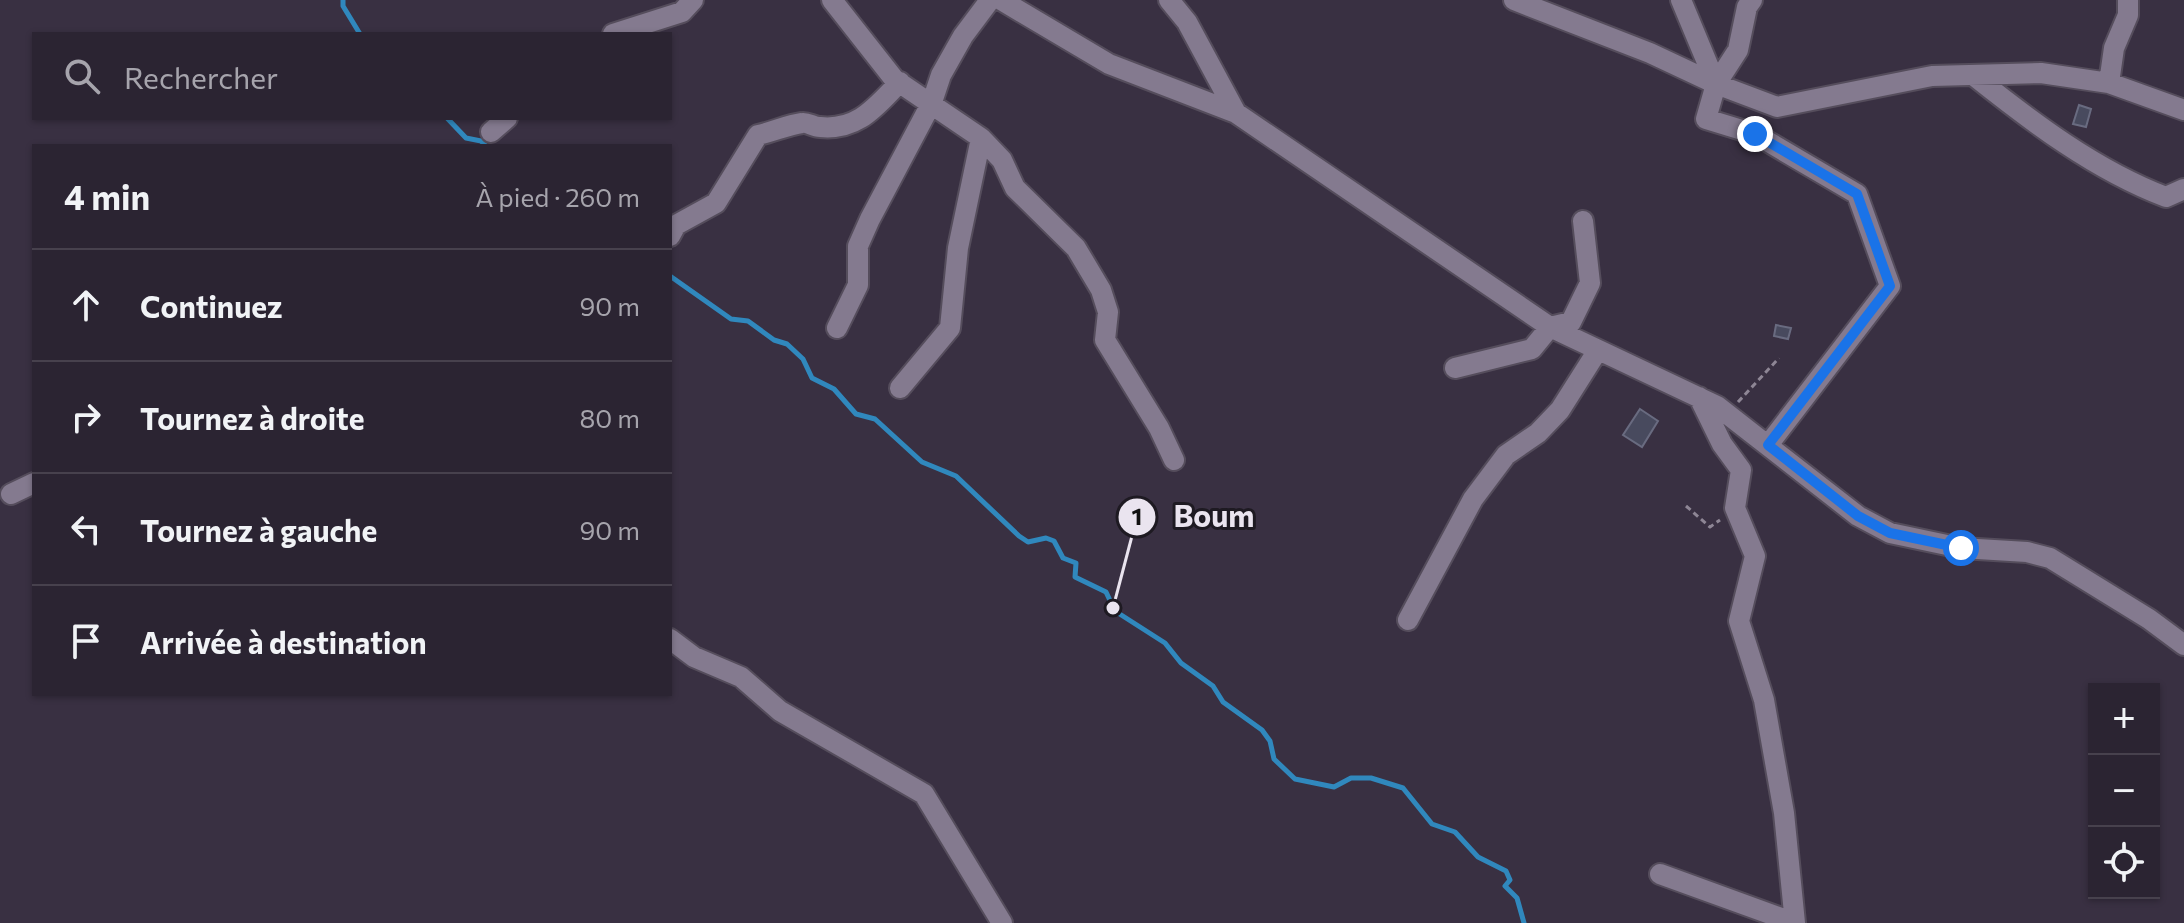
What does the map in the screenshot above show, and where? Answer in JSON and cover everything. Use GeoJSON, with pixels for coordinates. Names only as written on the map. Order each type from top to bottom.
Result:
{"type":"FeatureCollection","features":[{"type":"Feature","properties":{"kind":"street"},"geometry":{"type":"LineString","coordinates":[[619,32],[682,12],[693,0]]}},
{"type":"Feature","properties":{"kind":"street"},"geometry":{"type":"LineString","coordinates":[[832,0],[871,53],[900,82],[981,138],[1002,160],[1015,188],[1076,248],[1101,290],[1108,312],[1105,340],[1159,428],[1174,460]]}},
{"type":"Feature","properties":{"kind":"street"},"geometry":{"type":"LineString","coordinates":[[837,328],[858,285],[858,246],[932,102],[941,75],[963,36],[990,0]]}},
{"type":"Feature","properties":{"kind":"street"},"geometry":{"type":"LineString","coordinates":[[1001,0],[1109,64],[1236,113],[1550,327],[1708,402],[1858,516],[1890,533],[1961,548],[2027,552],[2050,558],[2149,619],[2184,645]]}},
{"type":"Feature","properties":{"kind":"street"},"geometry":{"type":"LineString","coordinates":[[1169,0],[1187,22],[1236,113]]}},
{"type":"Feature","properties":{"kind":"street"},"geometry":{"type":"LineString","coordinates":[[1514,0],[1777,107],[1932,76],[2041,73],[2109,83],[2184,110]]}},
{"type":"Feature","properties":{"kind":"street"},"geometry":{"type":"LineString","coordinates":[[1681,0],[1716,84]]}},
{"type":"Feature","properties":{"kind":"street"},"geometry":{"type":"LineString","coordinates":[[1752,0],[1738,50],[1716,84],[1706,119],[1755,134],[1857,194],[1890,286],[1768,445]]}},
{"type":"Feature","properties":{"kind":"street"},"geometry":{"type":"LineString","coordinates":[[2109,83],[2114,48],[2128,15],[2128,0]]}},
{"type":"Feature","properties":{"kind":"street"},"geometry":{"type":"LineString","coordinates":[[1973,75],[2028,119],[2123,180],[2166,197],[2184,189]]}},
{"type":"Feature","properties":{"kind":"street"},"geometry":{"type":"LineString","coordinates":[[672,232],[676,225],[716,203],[758,135],[804,122],[819,128],[854,121],[882,105],[900,82]]}},
{"type":"Feature","properties":{"kind":"street"},"geometry":{"type":"LineString","coordinates":[[491,132],[505,120]]}},
{"type":"Feature","properties":{"kind":"street"},"geometry":{"type":"LineString","coordinates":[[900,388],[950,328],[958,248],[981,138]]}},
{"type":"Feature","properties":{"kind":"street"},"geometry":{"type":"LineString","coordinates":[[1455,368],[1532,349],[1550,327],[1571,322],[1590,283],[1583,221]]}},
{"type":"Feature","properties":{"kind":"street"},"geometry":{"type":"LineString","coordinates":[[1408,620],[1473,499],[1506,455],[1538,433],[1560,410],[1598,350]]}},
{"type":"Feature","properties":{"kind":"street"},"geometry":{"type":"LineString","coordinates":[[1660,874],[1795,923],[1784,813],[1764,700],[1739,621],[1755,556],[1735,508],[1741,470],[1722,444],[1708,402]]}},
{"type":"Feature","properties":{"kind":"street"},"geometry":{"type":"LineString","coordinates":[[11,494],[32,484]]}},
{"type":"Feature","properties":{"kind":"street"},"geometry":{"type":"LineString","coordinates":[[672,640],[694,657],[741,677],[780,711],[924,794],[1002,923]]}},
{"type":"Feature","properties":{"kind":"path"},"geometry":{"type":"LineString","coordinates":[[1708,402],[1741,401],[1779,358]]}},
{"type":"Feature","properties":{"kind":"path"},"geometry":{"type":"LineString","coordinates":[[1686,506],[1710,527],[1735,508]]}},
{"type":"Feature","properties":{"kind":"building"},"geometry":{"type":"Polygon","coordinates":[[[2079,105],[2091,109],[2086,127],[2073,124],[2079,105]]]}},
{"type":"Feature","properties":{"kind":"building"},"geometry":{"type":"Polygon","coordinates":[[[1776,325],[1791,328],[1788,339],[1774,336],[1776,325]]]}},
{"type":"Feature","properties":{"kind":"building"},"geometry":{"type":"Polygon","coordinates":[[[1640,409],[1658,421],[1642,447],[1623,435],[1640,409]]]}},
{"type":"Feature","properties":{"kind":"waterway"},"geometry":{"type":"LineString","coordinates":[[343,0],[343,6],[359,32]]}},
{"type":"Feature","properties":{"kind":"waterway"},"geometry":{"type":"LineString","coordinates":[[449,120],[466,138],[484,144]]}},
{"type":"Feature","properties":{"kind":"waterway"},"geometry":{"type":"LineString","coordinates":[[672,277],[731,319],[748,321],[774,340],[787,344],[803,359],[812,378],[834,389],[856,414],[875,419],[922,462],[956,476],[1019,536],[1028,542],[1046,538],[1054,541],[1063,558],[1076,563],[1075,577],[1106,592],[1115,611],[1165,643],[1181,663],[1213,686],[1223,702],[1262,730],[1270,741],[1274,759],[1295,779],[1334,787],[1351,778],[1371,778],[1403,788],[1432,824],[1455,832],[1478,857],[1506,871],[1510,880],[1505,886],[1517,898],[1524,923]]}},
{"type":"Feature","properties":{"kind":"place","name":"Boum"},"geometry":{"type":"Point","coordinates":[1113,608]}},
{"type":"Feature","properties":{"kind":"route"},"geometry":{"type":"LineString","coordinates":[[1755,134],[1857,194],[1890,286],[1768,445],[1858,516],[1890,533],[1961,548]]}}]}
